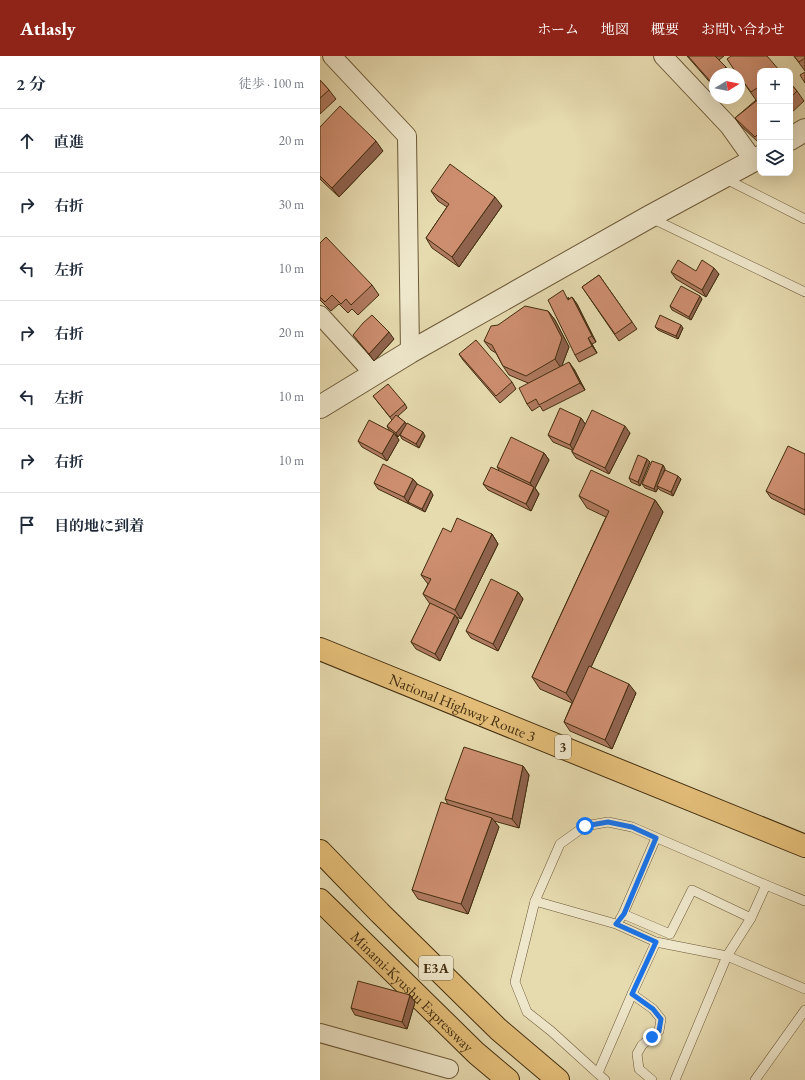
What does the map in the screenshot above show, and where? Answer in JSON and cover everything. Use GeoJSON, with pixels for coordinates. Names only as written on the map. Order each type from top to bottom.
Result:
{"type":"FeatureCollection","features":[{"type":"Feature","properties":{"kind":"highway","name":"National Highway Route 3"},"geometry":{"type":"LineString","coordinates":[[320,649],[805,846]]}},
{"type":"Feature","properties":{"kind":"highway","name":"E3A"},"geometry":{"type":"LineString","coordinates":[[320,851],[380,913],[498,1029],[558,1080]]}},
{"type":"Feature","properties":{"kind":"highway","name":"Minami-Kyushu Expressway"},"geometry":{"type":"LineString","coordinates":[[320,900],[476,1053],[508,1080]]}},
{"type":"Feature","properties":{"kind":"street"},"geometry":{"type":"LineString","coordinates":[[332,56],[407,136],[410,352]]}},
{"type":"Feature","properties":{"kind":"street"},"geometry":{"type":"LineString","coordinates":[[320,407],[410,352],[757,159],[729,126],[663,56]]}},
{"type":"Feature","properties":{"kind":"street"},"geometry":{"type":"LineString","coordinates":[[793,137],[805,130]]}},
{"type":"Feature","properties":{"kind":"street"},"geometry":{"type":"LineString","coordinates":[[320,315],[374,374]]}},
{"type":"Feature","properties":{"kind":"street"},"geometry":{"type":"LineString","coordinates":[[320,1033],[449,1069]]}},
{"type":"Feature","properties":{"kind":"lane"},"geometry":{"type":"LineString","coordinates":[[723,177],[805,219]]}},
{"type":"Feature","properties":{"kind":"lane"},"geometry":{"type":"LineString","coordinates":[[662,211],[805,292]]}},
{"type":"Feature","properties":{"kind":"lane"},"geometry":{"type":"LineString","coordinates":[[606,1080],[551,1031],[527,1012],[515,982],[535,901],[560,844],[585,826],[608,822],[632,827],[805,901]]}},
{"type":"Feature","properties":{"kind":"lane"},"geometry":{"type":"LineString","coordinates":[[616,924],[624,914],[656,838]]}},
{"type":"Feature","properties":{"kind":"lane"},"geometry":{"type":"LineString","coordinates":[[676,1080],[727,956],[751,918],[766,885]]}},
{"type":"Feature","properties":{"kind":"lane"},"geometry":{"type":"LineString","coordinates":[[624,914],[670,934],[692,890],[751,918]]}},
{"type":"Feature","properties":{"kind":"lane"},"geometry":{"type":"LineString","coordinates":[[535,901],[616,924],[656,942],[727,956],[805,989]]}},
{"type":"Feature","properties":{"kind":"lane"},"geometry":{"type":"LineString","coordinates":[[598,1073],[656,942]]}},
{"type":"Feature","properties":{"kind":"lane"},"geometry":{"type":"LineString","coordinates":[[632,994],[653,1009],[661,1019],[659,1031],[642,1045],[636,1054],[639,1069],[652,1080]]}},
{"type":"Feature","properties":{"kind":"lane"},"geometry":{"type":"LineString","coordinates":[[755,1080],[805,1010]]}},
{"type":"Feature","properties":{"kind":"building"},"geometry":{"type":"Polygon","coordinates":[[[688,56],[715,56],[726,67],[709,68],[709,80],[688,56]]]}},
{"type":"Feature","properties":{"kind":"building"},"geometry":{"type":"Polygon","coordinates":[[[731,56],[767,56],[777,68],[757,68],[757,88],[751,92],[745,84],[745,68],[733,68],[727,59],[731,56]]]}},
{"type":"Feature","properties":{"kind":"building"},"geometry":{"type":"Polygon","coordinates":[[[794,56],[805,56],[805,58],[799,62],[794,56]]]}},
{"type":"Feature","properties":{"kind":"building"},"geometry":{"type":"Polygon","coordinates":[[[805,72],[805,83],[800,75],[805,72]]]}},
{"type":"Feature","properties":{"kind":"building"},"geometry":{"type":"Polygon","coordinates":[[[320,80],[329,90],[320,98],[320,80]]]}},
{"type":"Feature","properties":{"kind":"building"},"geometry":{"type":"Polygon","coordinates":[[[793,86],[797,91],[793,95],[793,86]]]}},
{"type":"Feature","properties":{"kind":"building"},"geometry":{"type":"Polygon","coordinates":[[[757,100],[757,135],[755,137],[735,118],[757,100]]]}},
{"type":"Feature","properties":{"kind":"building"},"geometry":{"type":"Polygon","coordinates":[[[340,106],[376,141],[332,188],[320,176],[320,127],[340,106]]]}},
{"type":"Feature","properties":{"kind":"building"},"geometry":{"type":"Polygon","coordinates":[[[450,164],[495,197],[452,257],[426,238],[449,204],[431,191],[450,164]]]}},
{"type":"Feature","properties":{"kind":"building"},"geometry":{"type":"Polygon","coordinates":[[[326,237],[372,285],[351,305],[346,299],[341,304],[332,295],[325,302],[320,297],[320,243],[326,237]]]}},
{"type":"Feature","properties":{"kind":"building"},"geometry":{"type":"Polygon","coordinates":[[[678,260],[696,271],[702,260],[714,268],[702,290],[671,272],[678,260]]]}},
{"type":"Feature","properties":{"kind":"building"},"geometry":{"type":"Polygon","coordinates":[[[599,275],[632,322],[615,334],[582,287],[599,275]]]}},
{"type":"Feature","properties":{"kind":"building"},"geometry":{"type":"Polygon","coordinates":[[[681,286],[700,296],[689,317],[670,306],[681,286]]]}},
{"type":"Feature","properties":{"kind":"building"},"geometry":{"type":"Polygon","coordinates":[[[563,290],[568,300],[572,297],[592,336],[588,338],[592,346],[575,355],[548,300],[563,290]]]}},
{"type":"Feature","properties":{"kind":"building"},"geometry":{"type":"Polygon","coordinates":[[[525,306],[548,311],[562,338],[555,359],[526,376],[503,366],[492,345],[484,341],[491,326],[498,325],[525,306]]]}},
{"type":"Feature","properties":{"kind":"building"},"geometry":{"type":"Polygon","coordinates":[[[372,315],[389,332],[369,354],[353,335],[372,315]]]}},
{"type":"Feature","properties":{"kind":"building"},"geometry":{"type":"Polygon","coordinates":[[[660,315],[681,325],[676,336],[655,327],[660,315]]]}},
{"type":"Feature","properties":{"kind":"building"},"geometry":{"type":"Polygon","coordinates":[[[476,340],[512,382],[496,396],[459,354],[476,340]]]}},
{"type":"Feature","properties":{"kind":"building"},"geometry":{"type":"Polygon","coordinates":[[[569,362],[580,383],[539,405],[536,399],[527,404],[519,388],[569,362]]]}},
{"type":"Feature","properties":{"kind":"building"},"geometry":{"type":"Polygon","coordinates":[[[388,384],[405,404],[390,417],[373,396],[388,384]]]}},
{"type":"Feature","properties":{"kind":"building"},"geometry":{"type":"Polygon","coordinates":[[[560,408],[581,418],[570,445],[548,435],[560,408]]]}},
{"type":"Feature","properties":{"kind":"building"},"geometry":{"type":"Polygon","coordinates":[[[592,410],[625,426],[605,468],[572,452],[592,410]]]}},
{"type":"Feature","properties":{"kind":"building"},"geometry":{"type":"Polygon","coordinates":[[[396,415],[405,422],[396,433],[387,426],[396,415]]]}},
{"type":"Feature","properties":{"kind":"building"},"geometry":{"type":"Polygon","coordinates":[[[369,420],[394,433],[382,454],[358,441],[369,420]]]}},
{"type":"Feature","properties":{"kind":"building"},"geometry":{"type":"Polygon","coordinates":[[[407,423],[423,432],[416,444],[400,435],[407,423]]]}},
{"type":"Feature","properties":{"kind":"building"},"geometry":{"type":"Polygon","coordinates":[[[511,437],[544,453],[530,483],[497,467],[511,437]]]}},
{"type":"Feature","properties":{"kind":"building"},"geometry":{"type":"Polygon","coordinates":[[[788,446],[805,454],[805,510],[766,491],[788,446]]]}},
{"type":"Feature","properties":{"kind":"building"},"geometry":{"type":"Polygon","coordinates":[[[638,455],[647,459],[638,482],[629,478],[638,455]]]}},
{"type":"Feature","properties":{"kind":"building"},"geometry":{"type":"Polygon","coordinates":[[[652,461],[663,465],[654,489],[642,484],[652,461]]]}},
{"type":"Feature","properties":{"kind":"building"},"geometry":{"type":"Polygon","coordinates":[[[383,464],[413,479],[404,497],[374,483],[383,464]]]}},
{"type":"Feature","properties":{"kind":"building"},"geometry":{"type":"Polygon","coordinates":[[[491,467],[534,487],[526,504],[483,484],[491,467]]]}},
{"type":"Feature","properties":{"kind":"building"},"geometry":{"type":"Polygon","coordinates":[[[591,470],[655,500],[566,693],[532,677],[609,511],[579,496],[591,470]]]}},
{"type":"Feature","properties":{"kind":"building"},"geometry":{"type":"Polygon","coordinates":[[[665,470],[678,476],[671,492],[657,486],[665,470]]]}},
{"type":"Feature","properties":{"kind":"building"},"geometry":{"type":"Polygon","coordinates":[[[417,484],[431,491],[422,509],[408,502],[417,484]]]}},
{"type":"Feature","properties":{"kind":"building"},"geometry":{"type":"Polygon","coordinates":[[[457,518],[492,534],[455,610],[423,594],[431,579],[421,575],[443,528],[451,532],[457,518]]]}},
{"type":"Feature","properties":{"kind":"building"},"geometry":{"type":"Polygon","coordinates":[[[491,579],[518,592],[493,644],[466,631],[491,579]]]}},
{"type":"Feature","properties":{"kind":"building"},"geometry":{"type":"Polygon","coordinates":[[[430,603],[455,615],[435,654],[411,642],[430,603]]]}},
{"type":"Feature","properties":{"kind":"building"},"geometry":{"type":"Polygon","coordinates":[[[589,666],[629,684],[605,740],[564,722],[589,666]]]}},
{"type":"Feature","properties":{"kind":"building"},"geometry":{"type":"Polygon","coordinates":[[[464,747],[523,766],[512,819],[445,799],[464,747]]]}},
{"type":"Feature","properties":{"kind":"building"},"geometry":{"type":"Polygon","coordinates":[[[441,802],[492,818],[461,904],[412,890],[441,802]]]}},
{"type":"Feature","properties":{"kind":"building"},"geometry":{"type":"Polygon","coordinates":[[[358,981],[410,995],[402,1022],[351,1008],[358,981]]]}},
{"type":"Feature","properties":{"kind":"route"},"geometry":{"type":"LineString","coordinates":[[585,826],[608,822],[632,827],[656,838],[624,914],[616,924],[656,942],[632,994],[653,1009],[661,1019],[659,1031],[652,1037]]}}]}
